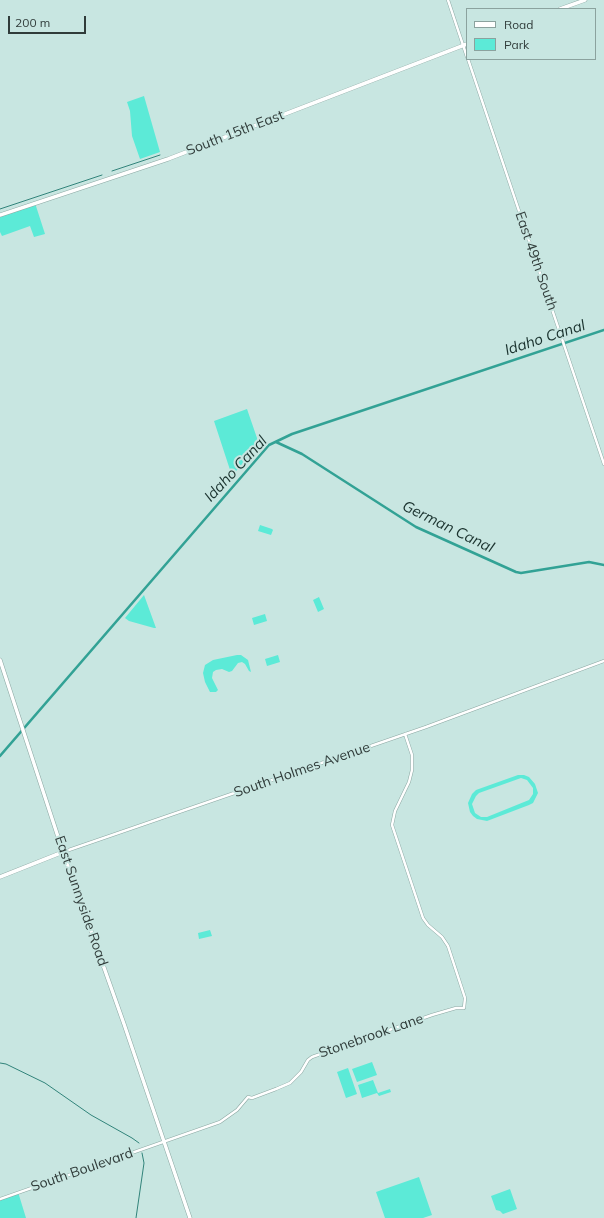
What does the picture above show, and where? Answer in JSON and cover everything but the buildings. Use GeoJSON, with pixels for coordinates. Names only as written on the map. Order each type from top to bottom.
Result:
{"type":"FeatureCollection","features":[{"type":"Feature","properties":{"kind":"main road"},"geometry":{"type":"LineString","coordinates":[[563,8],[585,0]]}},
{"type":"Feature","properties":{"kind":"main road","name":"South 15th East"},"geometry":{"type":"LineString","coordinates":[[0,215],[168,159],[465,44]]}},
{"type":"Feature","properties":{"kind":"main road","name":"East Sunnyside Road"},"geometry":{"type":"LineString","coordinates":[[0,660],[63,852],[190,1218]]}},
{"type":"Feature","properties":{"kind":"main road","name":"South Holmes Avenue"},"geometry":{"type":"LineString","coordinates":[[0,877],[63,852]]}},
{"type":"Feature","properties":{"kind":"street","name":"East 49th South"},"geometry":{"type":"LineString","coordinates":[[448,0],[465,44]]}},
{"type":"Feature","properties":{"kind":"street","name":"East 49th South"},"geometry":{"type":"LineString","coordinates":[[468,60],[604,464]]}},
{"type":"Feature","properties":{"kind":"street","name":"South Holmes Avenue"},"geometry":{"type":"LineString","coordinates":[[63,852],[405,734],[604,661]]}},
{"type":"Feature","properties":{"kind":"street","name":"Stonebrook Lane"},"geometry":{"type":"LineString","coordinates":[[163,1142],[220,1122],[237,1110],[248,1097],[252,1098],[276,1090],[290,1083],[301,1072],[308,1060],[312,1057],[432,1015],[456,1008],[464,1008],[465,998],[448,946],[442,937],[428,925],[423,918],[392,825],[395,811],[409,782],[412,770],[412,755],[405,734]]}},
{"type":"Feature","properties":{"kind":"street","name":"South Boulevard"},"geometry":{"type":"LineString","coordinates":[[0,1199],[163,1142]]}},
{"type":"Feature","properties":{"kind":"green space"},"geometry":{"type":"Polygon","coordinates":[[[144,96],[160,152],[140,159],[132,136],[130,111],[127,102],[144,96]]]}},
{"type":"Feature","properties":{"kind":"green space"},"geometry":{"type":"Polygon","coordinates":[[[35,203],[45,234],[34,237],[30,226],[2,236],[0,232],[0,215],[35,203]]]}},
{"type":"Feature","properties":{"kind":"green space"},"geometry":{"type":"Polygon","coordinates":[[[247,409],[257,438],[257,446],[232,476],[214,421],[247,409]]]}},
{"type":"Feature","properties":{"kind":"green space"},"geometry":{"type":"Polygon","coordinates":[[[260,525],[272,529],[271,535],[258,531],[260,525]]]}},
{"type":"Feature","properties":{"kind":"green space"},"geometry":{"type":"Polygon","coordinates":[[[144,595],[156,628],[129,621],[125,618],[144,595]]]}},
{"type":"Feature","properties":{"kind":"green space"},"geometry":{"type":"Polygon","coordinates":[[[319,597],[324,609],[318,612],[313,600],[319,597]]]}},
{"type":"Feature","properties":{"kind":"green space"},"geometry":{"type":"Polygon","coordinates":[[[265,614],[267,621],[254,625],[252,618],[265,614]]]}},
{"type":"Feature","properties":{"kind":"green space"},"geometry":{"type":"Polygon","coordinates":[[[241,655],[248,660],[251,672],[242,662],[238,663],[232,671],[229,672],[222,669],[216,670],[213,672],[212,678],[218,690],[216,692],[210,692],[205,682],[203,673],[205,665],[213,660],[241,655]]]}},
{"type":"Feature","properties":{"kind":"green space"},"geometry":{"type":"Polygon","coordinates":[[[278,655],[280,662],[267,666],[265,659],[278,655]]]}},
{"type":"Feature","properties":{"kind":"green space"},"geometry":{"type":"Polygon","coordinates":[[[518,775],[524,775],[529,777],[535,784],[538,793],[533,803],[487,821],[477,819],[470,812],[468,803],[472,794],[476,790],[518,775]],[[521,778],[479,793],[472,804],[475,813],[481,817],[487,817],[529,800],[533,794],[533,788],[527,780],[521,778]]]}},
{"type":"Feature","properties":{"kind":"green space"},"geometry":{"type":"Polygon","coordinates":[[[210,930],[212,936],[199,939],[198,933],[210,930]]]}},
{"type":"Feature","properties":{"kind":"green space"},"geometry":{"type":"Polygon","coordinates":[[[372,1062],[377,1075],[357,1082],[352,1069],[372,1062]]]}},
{"type":"Feature","properties":{"kind":"green space"},"geometry":{"type":"Polygon","coordinates":[[[348,1068],[357,1094],[346,1098],[337,1072],[348,1068]]]}},
{"type":"Feature","properties":{"kind":"green space"},"geometry":{"type":"Polygon","coordinates":[[[373,1080],[378,1093],[390,1089],[391,1092],[379,1096],[377,1093],[362,1098],[358,1085],[373,1080]]]}},
{"type":"Feature","properties":{"kind":"green space"},"geometry":{"type":"Polygon","coordinates":[[[419,1177],[432,1215],[423,1218],[385,1218],[376,1192],[419,1177]]]}},
{"type":"Feature","properties":{"kind":"green space"},"geometry":{"type":"Polygon","coordinates":[[[510,1189],[517,1209],[503,1214],[496,1210],[491,1196],[510,1189]]]}},
{"type":"Feature","properties":{"kind":"green space"},"geometry":{"type":"Polygon","coordinates":[[[18,1192],[26,1218],[0,1218],[0,1199],[18,1192]]]}},
{"type":"Feature","properties":{"kind":"waterway"},"geometry":{"type":"LineString","coordinates":[[112,171],[160,155]]}},
{"type":"Feature","properties":{"kind":"waterway"},"geometry":{"type":"LineString","coordinates":[[0,209],[102,175]]}},
{"type":"Feature","properties":{"kind":"waterway","name":"Idaho Canal"},"geometry":{"type":"LineString","coordinates":[[0,756],[269,445],[292,434],[604,330]]}},
{"type":"Feature","properties":{"kind":"waterway","name":"German Canal"},"geometry":{"type":"LineString","coordinates":[[276,442],[302,454],[416,527],[516,572],[521,573],[589,562],[604,565]]}},
{"type":"Feature","properties":{"kind":"waterway"},"geometry":{"type":"LineString","coordinates":[[0,1063],[6,1064],[45,1083],[91,1115],[139,1143]]}},
{"type":"Feature","properties":{"kind":"waterway"},"geometry":{"type":"LineString","coordinates":[[136,1218],[144,1163],[142,1153]]}}]}
